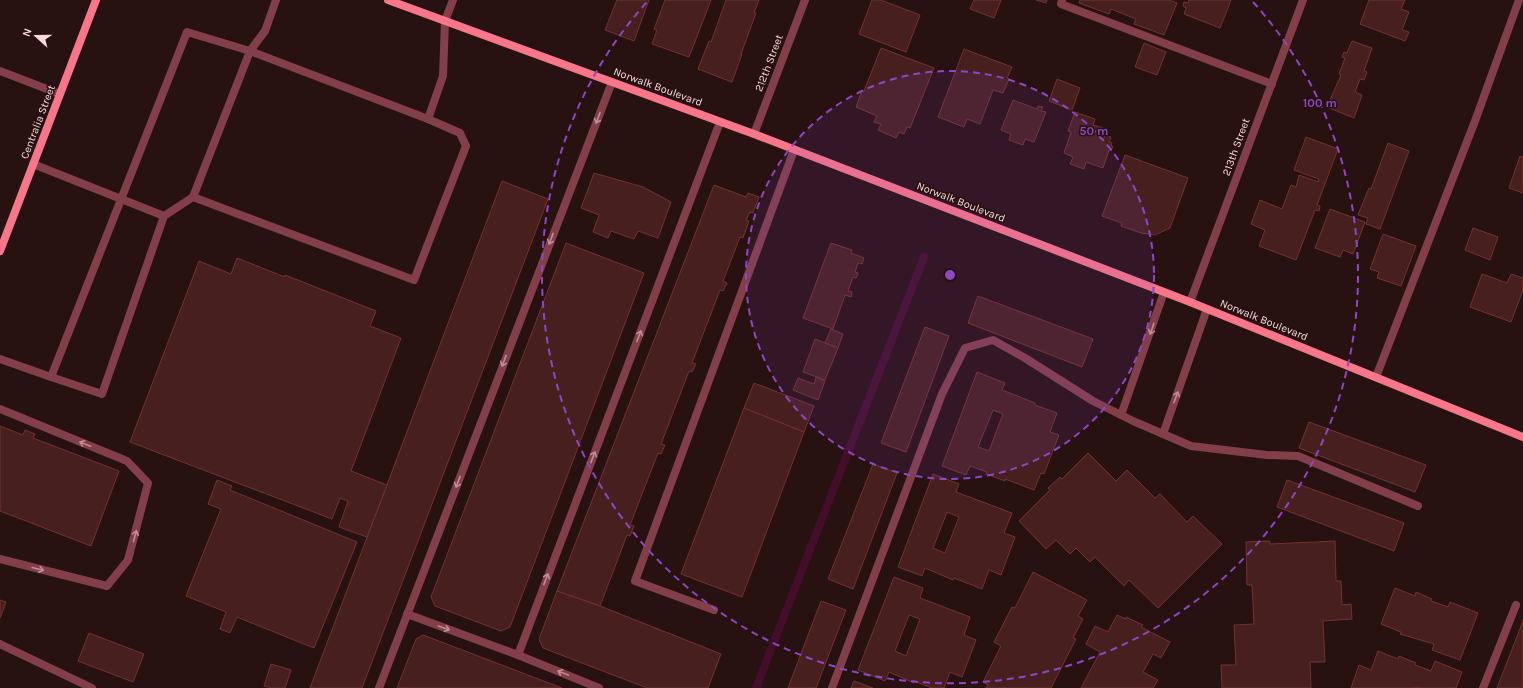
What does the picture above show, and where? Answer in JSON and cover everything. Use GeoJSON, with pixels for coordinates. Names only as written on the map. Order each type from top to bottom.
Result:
{"type":"FeatureCollection","features":[{"type":"Feature","properties":{"kind":"main road","name":"Centralia Street"},"geometry":{"type":"LineString","coordinates":[[0,251],[96,0]]}},
{"type":"Feature","properties":{"kind":"main road","name":"Norwalk Boulevard"},"geometry":{"type":"LineString","coordinates":[[388,0],[754,134],[1190,302],[1523,437]]}},
{"type":"Feature","properties":{"kind":"street"},"geometry":{"type":"LineString","coordinates":[[0,359],[102,394],[164,216],[193,197],[250,51],[264,31],[276,0]]}},
{"type":"Feature","properties":{"kind":"street"},"geometry":{"type":"LineString","coordinates":[[428,119],[442,76],[445,21],[453,0]]}},
{"type":"Feature","properties":{"kind":"street","name":"212th Street"},"geometry":{"type":"LineString","coordinates":[[754,134],[804,0]]}},
{"type":"Feature","properties":{"kind":"street"},"geometry":{"type":"LineString","coordinates":[[1062,0],[1061,4],[1272,84]]}},
{"type":"Feature","properties":{"kind":"street","name":"213th Street"},"geometry":{"type":"LineString","coordinates":[[1190,302],[1303,0]]}},
{"type":"Feature","properties":{"kind":"street"},"geometry":{"type":"LineString","coordinates":[[1376,377],[1475,121],[1519,0]]}},
{"type":"Feature","properties":{"kind":"street"},"geometry":{"type":"LineString","coordinates":[[51,377],[187,32],[250,51],[428,119],[460,133],[466,146],[414,280],[193,197]]}},
{"type":"Feature","properties":{"kind":"street"},"geometry":{"type":"LineString","coordinates":[[0,71],[60,94]]}},
{"type":"Feature","properties":{"kind":"street"},"geometry":{"type":"LineString","coordinates":[[379,688],[612,82]]}},
{"type":"Feature","properties":{"kind":"street"},"geometry":{"type":"LineString","coordinates":[[518,655],[720,122]]}},
{"type":"Feature","properties":{"kind":"street"},"geometry":{"type":"LineString","coordinates":[[714,610],[635,581],[794,150]]}},
{"type":"Feature","properties":{"kind":"street"},"geometry":{"type":"LineString","coordinates":[[33,164],[164,216]]}},
{"type":"Feature","properties":{"kind":"street"},"geometry":{"type":"LineString","coordinates":[[1122,415],[1164,292]]}},
{"type":"Feature","properties":{"kind":"street"},"geometry":{"type":"LineString","coordinates":[[1163,434],[1207,309]]}},
{"type":"Feature","properties":{"kind":"street"},"geometry":{"type":"LineString","coordinates":[[832,688],[942,394],[965,348],[994,340],[1093,401],[1191,446],[1266,455],[1298,456],[1418,506]]}},
{"type":"Feature","properties":{"kind":"street"},"geometry":{"type":"LineString","coordinates":[[0,409],[127,461],[148,483],[128,560],[107,586],[0,559]]}},
{"type":"Feature","properties":{"kind":"street"},"geometry":{"type":"LineString","coordinates":[[1483,688],[1516,605]]}},
{"type":"Feature","properties":{"kind":"street"},"geometry":{"type":"LineString","coordinates":[[407,614],[518,655],[599,688]]}},
{"type":"Feature","properties":{"kind":"street"},"geometry":{"type":"LineString","coordinates":[[0,644],[92,688]]}},
{"type":"Feature","properties":{"kind":"building"},"geometry":{"type":"Polygon","coordinates":[[[617,0],[649,0],[634,41],[605,30],[617,0]]]}},
{"type":"Feature","properties":{"kind":"building"},"geometry":{"type":"Polygon","coordinates":[[[665,0],[711,0],[689,57],[652,44],[657,30],[654,29],[665,0]]]}},
{"type":"Feature","properties":{"kind":"building"},"geometry":{"type":"Polygon","coordinates":[[[726,0],[759,0],[754,13],[756,13],[732,82],[698,69],[709,41],[711,42],[726,0]]]}},
{"type":"Feature","properties":{"kind":"building"},"geometry":{"type":"Polygon","coordinates":[[[872,0],[881,0],[920,15],[906,52],[859,34],[872,0]]]}},
{"type":"Feature","properties":{"kind":"building"},"geometry":{"type":"Polygon","coordinates":[[[974,0],[1001,0],[994,18],[970,9],[974,0]]]}},
{"type":"Feature","properties":{"kind":"building"},"geometry":{"type":"Polygon","coordinates":[[[1036,0],[1047,0],[1046,3],[1036,0]]]}},
{"type":"Feature","properties":{"kind":"building"},"geometry":{"type":"Polygon","coordinates":[[[1080,0],[1169,0],[1177,3],[1164,35],[1134,24],[1136,19],[1111,9],[1109,14],[1079,3],[1080,0]]]}},
{"type":"Feature","properties":{"kind":"building"},"geometry":{"type":"Polygon","coordinates":[[[1189,0],[1231,0],[1220,28],[1184,14],[1186,8],[1183,6],[1184,2],[1188,3],[1189,0]]]}},
{"type":"Feature","properties":{"kind":"building"},"geometry":{"type":"Polygon","coordinates":[[[1369,0],[1405,0],[1401,9],[1409,12],[1402,30],[1409,32],[1405,41],[1360,24],[1369,0]]]}},
{"type":"Feature","properties":{"kind":"building"},"geometry":{"type":"Polygon","coordinates":[[[1352,41],[1372,48],[1364,71],[1367,72],[1364,80],[1360,79],[1355,92],[1362,95],[1354,118],[1327,107],[1341,75],[1339,74],[1345,58],[1342,57],[1344,52],[1347,53],[1352,41]]]}},
{"type":"Feature","properties":{"kind":"building"},"geometry":{"type":"Polygon","coordinates":[[[1144,43],[1166,52],[1157,75],[1135,67],[1144,43]]]}},
{"type":"Feature","properties":{"kind":"building"},"geometry":{"type":"Polygon","coordinates":[[[881,48],[934,68],[910,128],[907,127],[904,134],[899,132],[896,138],[878,130],[881,124],[874,122],[877,116],[856,107],[881,48]]]}},
{"type":"Feature","properties":{"kind":"building"},"geometry":{"type":"Polygon","coordinates":[[[964,49],[1012,67],[1003,93],[993,90],[980,124],[967,119],[964,127],[938,117],[964,49]]]}},
{"type":"Feature","properties":{"kind":"building"},"geometry":{"type":"Polygon","coordinates":[[[1057,79],[1080,88],[1072,110],[1049,101],[1057,79]]]}},
{"type":"Feature","properties":{"kind":"building"},"geometry":{"type":"Polygon","coordinates":[[[1013,100],[1037,109],[1038,106],[1043,107],[1041,111],[1046,112],[1034,142],[1025,139],[1023,145],[1009,140],[1011,134],[1001,130],[1013,100]]]}},
{"type":"Feature","properties":{"kind":"building"},"geometry":{"type":"Polygon","coordinates":[[[1075,112],[1095,119],[1093,125],[1103,128],[1099,138],[1103,140],[1105,135],[1111,137],[1109,142],[1112,143],[1111,146],[1113,146],[1111,151],[1109,150],[1103,168],[1086,162],[1084,169],[1070,164],[1073,157],[1064,153],[1071,132],[1068,131],[1075,112]]]}},
{"type":"Feature","properties":{"kind":"building"},"geometry":{"type":"Polygon","coordinates":[[[1306,137],[1338,149],[1317,205],[1320,206],[1319,211],[1315,210],[1296,260],[1259,246],[1265,230],[1251,224],[1260,200],[1282,209],[1291,185],[1296,187],[1299,175],[1318,182],[1319,179],[1294,170],[1306,137]]]}},
{"type":"Feature","properties":{"kind":"building"},"geometry":{"type":"Polygon","coordinates":[[[1388,143],[1409,151],[1380,229],[1366,224],[1368,218],[1358,215],[1369,188],[1371,189],[1388,143]]]}},
{"type":"Feature","properties":{"kind":"building"},"geometry":{"type":"Polygon","coordinates":[[[1125,155],[1188,178],[1170,228],[1155,235],[1141,233],[1121,226],[1122,223],[1102,216],[1125,155]]]}},
{"type":"Feature","properties":{"kind":"building"},"geometry":{"type":"Polygon","coordinates":[[[1520,156],[1523,157],[1523,193],[1509,188],[1520,156]]]}},
{"type":"Feature","properties":{"kind":"building"},"geometry":{"type":"Polygon","coordinates":[[[594,173],[643,187],[671,202],[658,238],[638,231],[634,239],[611,231],[608,238],[593,232],[599,215],[581,208],[594,173]]]}},
{"type":"Feature","properties":{"kind":"building"},"geometry":{"type":"Polygon","coordinates":[[[502,181],[548,199],[362,688],[310,688],[502,181]]]}},
{"type":"Feature","properties":{"kind":"building"},"geometry":{"type":"Polygon","coordinates":[[[714,185],[746,197],[748,193],[759,197],[753,213],[750,212],[746,220],[749,221],[743,238],[740,237],[723,281],[727,283],[723,291],[720,290],[692,363],[696,364],[692,372],[689,371],[661,444],[665,445],[661,454],[658,453],[630,525],[634,526],[630,536],[627,535],[600,606],[557,591],[714,185]]]}},
{"type":"Feature","properties":{"kind":"building"},"geometry":{"type":"Polygon","coordinates":[[[1330,209],[1365,222],[1353,254],[1343,250],[1340,257],[1315,248],[1330,209]]]}},
{"type":"Feature","properties":{"kind":"building"},"geometry":{"type":"Polygon","coordinates":[[[1473,228],[1498,237],[1490,260],[1465,250],[1473,228]]]}},
{"type":"Feature","properties":{"kind":"building"},"geometry":{"type":"Polygon","coordinates":[[[1383,234],[1416,246],[1401,286],[1377,278],[1379,272],[1370,269],[1383,234]]]}},
{"type":"Feature","properties":{"kind":"building"},"geometry":{"type":"Polygon","coordinates":[[[566,243],[644,273],[510,627],[501,631],[435,606],[431,597],[566,243]]]}},
{"type":"Feature","properties":{"kind":"building"},"geometry":{"type":"Polygon","coordinates":[[[831,243],[852,250],[851,253],[864,258],[862,264],[858,263],[855,272],[858,273],[856,278],[853,277],[848,291],[852,292],[851,297],[845,295],[833,329],[803,318],[831,243]]]}},
{"type":"Feature","properties":{"kind":"building"},"geometry":{"type":"Polygon","coordinates":[[[237,258],[285,277],[285,275],[376,311],[370,326],[401,338],[351,471],[387,485],[367,537],[339,527],[348,501],[340,498],[332,519],[130,442],[199,261],[231,274],[237,258]]]}},
{"type":"Feature","properties":{"kind":"building"},"geometry":{"type":"Polygon","coordinates":[[[1482,274],[1507,283],[1511,274],[1523,278],[1523,290],[1511,322],[1470,307],[1482,274]]]}},
{"type":"Feature","properties":{"kind":"building"},"geometry":{"type":"Polygon","coordinates":[[[978,296],[1093,339],[1082,367],[968,323],[978,296]]]}},
{"type":"Feature","properties":{"kind":"building"},"geometry":{"type":"Polygon","coordinates":[[[925,327],[949,336],[906,452],[881,443],[925,327]]]}},
{"type":"Feature","properties":{"kind":"building"},"geometry":{"type":"Polygon","coordinates":[[[831,329],[843,334],[838,348],[825,343],[831,329]]]}},
{"type":"Feature","properties":{"kind":"building"},"geometry":{"type":"Polygon","coordinates":[[[815,339],[838,348],[825,380],[803,372],[815,339]]]}},
{"type":"Feature","properties":{"kind":"building"},"geometry":{"type":"Polygon","coordinates":[[[977,372],[1005,383],[1002,390],[1057,413],[1050,432],[1059,435],[1044,474],[1041,473],[1034,490],[1005,479],[1005,481],[986,474],[987,472],[970,466],[966,475],[942,466],[977,372]],[[993,410],[978,447],[989,451],[1003,414],[993,410]]]}},
{"type":"Feature","properties":{"kind":"building"},"geometry":{"type":"Polygon","coordinates":[[[816,377],[825,381],[818,400],[793,390],[798,378],[814,384],[816,377]]]}},
{"type":"Feature","properties":{"kind":"building"},"geometry":{"type":"Polygon","coordinates":[[[754,383],[814,406],[804,432],[744,408],[754,383]]]}},
{"type":"Feature","properties":{"kind":"building"},"geometry":{"type":"Polygon","coordinates":[[[744,408],[804,432],[742,597],[681,574],[744,408]]]}},
{"type":"Feature","properties":{"kind":"building"},"geometry":{"type":"Polygon","coordinates":[[[1309,422],[1426,465],[1415,492],[1299,448],[1309,422]]]}},
{"type":"Feature","properties":{"kind":"building"},"geometry":{"type":"Polygon","coordinates":[[[0,426],[23,435],[25,430],[35,434],[33,438],[119,471],[91,546],[0,511],[0,426]]]}},
{"type":"Feature","properties":{"kind":"building"},"geometry":{"type":"Polygon","coordinates":[[[1088,453],[1116,481],[1127,470],[1155,498],[1160,494],[1187,522],[1193,516],[1222,544],[1158,608],[1129,580],[1124,586],[1095,557],[1090,562],[1076,548],[1070,554],[1056,540],[1046,549],[1019,521],[1050,490],[1048,488],[1060,477],[1062,479],[1088,453]]]}},
{"type":"Feature","properties":{"kind":"building"},"geometry":{"type":"Polygon","coordinates":[[[873,464],[897,473],[853,589],[828,579],[873,464]]]}},
{"type":"Feature","properties":{"kind":"building"},"geometry":{"type":"Polygon","coordinates":[[[933,474],[959,484],[956,492],[1012,513],[1004,533],[1015,537],[1001,575],[989,570],[982,589],[954,578],[953,580],[925,568],[922,576],[898,567],[933,474]],[[947,512],[933,548],[945,553],[959,517],[947,512]]]}},
{"type":"Feature","properties":{"kind":"building"},"geometry":{"type":"Polygon","coordinates":[[[217,480],[232,486],[230,490],[357,542],[314,648],[237,617],[230,633],[220,629],[226,612],[186,596],[221,509],[208,504],[217,480]]]}},
{"type":"Feature","properties":{"kind":"building"},"geometry":{"type":"Polygon","coordinates":[[[1287,480],[1404,523],[1394,551],[1277,507],[1287,480]]]}},
{"type":"Feature","properties":{"kind":"building"},"geometry":{"type":"Polygon","coordinates":[[[1270,541],[1270,544],[1335,541],[1336,581],[1341,581],[1342,605],[1351,604],[1352,619],[1323,621],[1325,662],[1310,662],[1311,688],[1222,688],[1221,665],[1236,665],[1234,625],[1254,624],[1252,585],[1247,585],[1246,542],[1270,541]]]}},
{"type":"Feature","properties":{"kind":"building"},"geometry":{"type":"Polygon","coordinates":[[[1033,572],[1087,600],[1078,616],[1083,619],[1073,638],[1076,639],[1051,688],[986,688],[988,685],[983,682],[1001,646],[994,642],[1012,607],[1015,608],[1033,572]]]}},
{"type":"Feature","properties":{"kind":"building"},"geometry":{"type":"Polygon","coordinates":[[[894,577],[923,588],[920,598],[970,617],[964,635],[976,640],[962,677],[950,672],[944,688],[932,688],[914,681],[914,683],[889,672],[885,681],[858,670],[894,577]],[[909,615],[895,651],[906,656],[920,619],[909,615]]]}},
{"type":"Feature","properties":{"kind":"building"},"geometry":{"type":"Polygon","coordinates":[[[1395,588],[1415,596],[1416,592],[1432,599],[1431,601],[1448,607],[1450,602],[1478,613],[1460,660],[1432,650],[1434,644],[1400,634],[1401,632],[1381,624],[1395,588]]]}},
{"type":"Feature","properties":{"kind":"building"},"geometry":{"type":"Polygon","coordinates":[[[557,591],[600,606],[721,654],[708,688],[647,688],[543,648],[539,639],[557,591]]]}},
{"type":"Feature","properties":{"kind":"building"},"geometry":{"type":"Polygon","coordinates":[[[0,600],[6,602],[0,618],[0,600]]]}},
{"type":"Feature","properties":{"kind":"building"},"geometry":{"type":"Polygon","coordinates":[[[821,601],[846,610],[816,688],[788,688],[821,601]]]}},
{"type":"Feature","properties":{"kind":"building"},"geometry":{"type":"Polygon","coordinates":[[[1117,615],[1126,619],[1126,617],[1143,625],[1141,627],[1170,642],[1161,658],[1153,654],[1143,672],[1158,680],[1153,688],[1081,688],[1100,652],[1086,644],[1095,626],[1108,632],[1117,615]]]}},
{"type":"Feature","properties":{"kind":"building"},"geometry":{"type":"Polygon","coordinates":[[[1523,621],[1523,688],[1497,688],[1523,621]]]}},
{"type":"Feature","properties":{"kind":"building"},"geometry":{"type":"Polygon","coordinates":[[[89,633],[144,654],[133,682],[78,661],[89,633]]]}},
{"type":"Feature","properties":{"kind":"building"},"geometry":{"type":"Polygon","coordinates":[[[423,635],[562,688],[397,688],[416,639],[423,635]]]}},
{"type":"Feature","properties":{"kind":"building"},"geometry":{"type":"Polygon","coordinates":[[[1378,651],[1398,659],[1399,656],[1416,663],[1415,665],[1431,671],[1435,661],[1462,672],[1456,688],[1351,688],[1359,665],[1371,670],[1378,651]]]}},
{"type":"Feature","properties":{"kind":"building"},"geometry":{"type":"Polygon","coordinates":[[[271,664],[291,670],[285,688],[272,688],[264,686],[271,664]]]}},
{"type":"Feature","properties":{"kind":"building"},"geometry":{"type":"Polygon","coordinates":[[[854,681],[873,688],[851,688],[854,681]]]}},
{"type":"Feature","properties":{"kind":"waterway"},"geometry":{"type":"LineString","coordinates":[[756,688],[924,257]]}}]}
